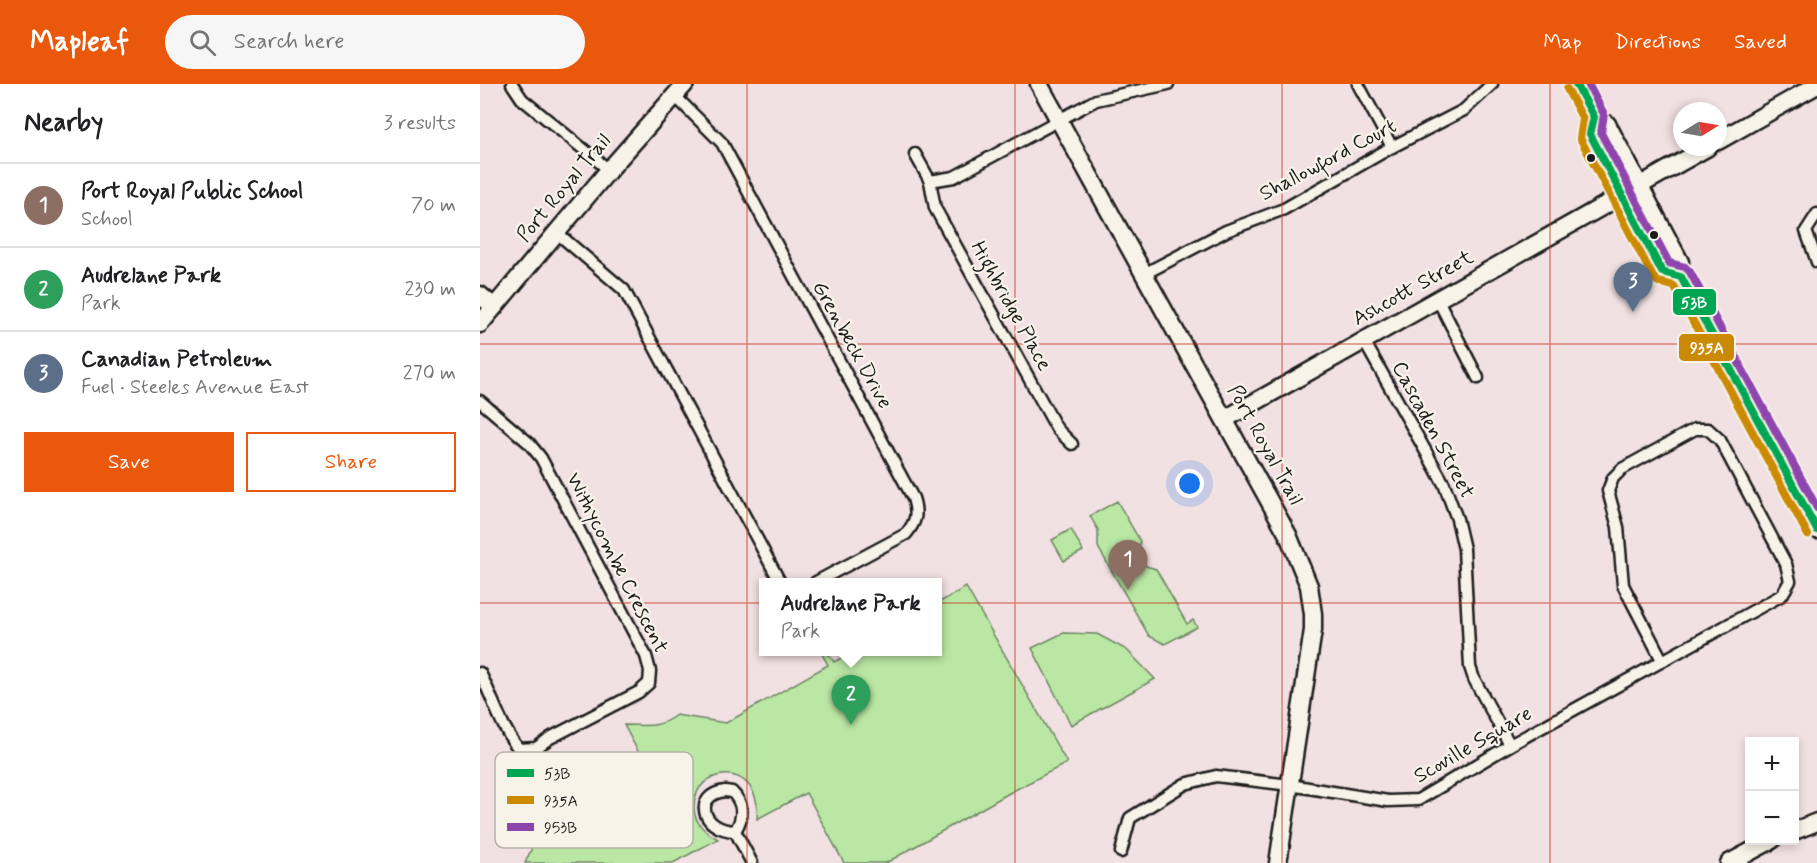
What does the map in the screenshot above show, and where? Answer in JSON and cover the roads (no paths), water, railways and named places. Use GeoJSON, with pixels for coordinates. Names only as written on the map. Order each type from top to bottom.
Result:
{"type":"FeatureCollection","features":[{"type":"Feature","properties":{"kind":"street"},"geometry":{"type":"LineString","coordinates":[[512,84],[522,99],[609,170]]}},
{"type":"Feature","properties":{"kind":"street","name":"Port Royal Trail"},"geometry":{"type":"LineString","coordinates":[[1039,84],[1226,419],[1288,535],[1305,574],[1313,614],[1312,642],[1278,863]]}},
{"type":"Feature","properties":{"kind":"street"},"geometry":{"type":"LineString","coordinates":[[930,181],[954,177],[1096,100],[1168,84]]}},
{"type":"Feature","properties":{"kind":"street"},"geometry":{"type":"LineString","coordinates":[[1358,84],[1392,147]]}},
{"type":"Feature","properties":{"kind":"street","name":"Shallowford Court"},"geometry":{"type":"LineString","coordinates":[[1144,274],[1226,231],[1284,209],[1392,147],[1464,110],[1492,84]]}},
{"type":"Feature","properties":{"kind":"street"},"geometry":{"type":"LineString","coordinates":[[1576,84],[1594,117],[1607,124],[1680,262],[1681,278],[1817,530]]}},
{"type":"Feature","properties":{"kind":"street"},"geometry":{"type":"LineString","coordinates":[[1727,136],[1817,85]]}},
{"type":"Feature","properties":{"kind":"street","name":"Port Royal Trail"},"geometry":{"type":"LineString","coordinates":[[480,324],[679,90]]}},
{"type":"Feature","properties":{"kind":"street","name":"Grenbeck Drive"},"geometry":{"type":"LineString","coordinates":[[679,90],[722,143],[913,498],[916,508],[916,522],[906,534],[824,578]]}},
{"type":"Feature","properties":{"kind":"street"},"geometry":{"type":"LineString","coordinates":[[1594,117],[1590,134],[1662,272],[1681,278]]}},
{"type":"Feature","properties":{"kind":"street","name":"Highbridge Place"},"geometry":{"type":"LineString","coordinates":[[915,154],[930,181],[935,208],[1057,429],[1072,444]]}},
{"type":"Feature","properties":{"kind":"street","name":"Ashcott Street"},"geometry":{"type":"LineString","coordinates":[[1226,419],[1692,156]]}},
{"type":"Feature","properties":{"kind":"street"},"geometry":{"type":"LineString","coordinates":[[1817,214],[1806,231],[1817,262]]}},
{"type":"Feature","properties":{"kind":"street"},"geometry":{"type":"LineString","coordinates":[[556,232],[624,290],[778,578]]}},
{"type":"Feature","properties":{"kind":"street"},"geometry":{"type":"LineString","coordinates":[[480,295],[494,307]]}},
{"type":"Feature","properties":{"kind":"street"},"geometry":{"type":"LineString","coordinates":[[1438,300],[1478,378]]}},
{"type":"Feature","properties":{"kind":"street","name":"Cascaden Street"},"geometry":{"type":"LineString","coordinates":[[1364,341],[1444,484],[1450,499],[1464,549],[1470,667],[1474,679],[1510,745]]}},
{"type":"Feature","properties":{"kind":"street","name":"Withycombe Crescent"},"geometry":{"type":"LineString","coordinates":[[480,401],[528,442],[541,458],[646,656],[650,671],[649,683],[639,692],[550,738],[536,748],[519,749],[508,736],[480,673]]}},
{"type":"Feature","properties":{"kind":"street","name":"Scoville Square"},"geometry":{"type":"LineString","coordinates":[[1121,852],[1130,818],[1185,783],[1216,776],[1388,801],[1418,800],[1510,745],[1782,595],[1790,581],[1786,564],[1720,440],[1708,429],[1695,429],[1622,469],[1613,478],[1608,491],[1618,527],[1623,585],[1662,660]]}},
{"type":"Feature","properties":{"kind":"street"},"geometry":{"type":"LineString","coordinates":[[1799,829],[1817,822]]}},
{"type":"Feature","properties":{"kind":"street"},"geometry":{"type":"LineString","coordinates":[[735,831],[752,863]]}},
{"type":"Feature","properties":{"kind":"street"},"geometry":{"type":"LineString","coordinates":[[1729,863],[1763,845]]}},
{"type":"Feature","properties":{"kind":"place","name":"Canadian Petroleum"},"geometry":{"type":"Point","coordinates":[1633,312]}},
{"type":"Feature","properties":{"kind":"place","name":"Port Royal Public School"},"geometry":{"type":"Point","coordinates":[1128,590]}},
{"type":"Feature","properties":{"kind":"place","name":"Audrelane Park"},"geometry":{"type":"Point","coordinates":[851,725]}}]}
